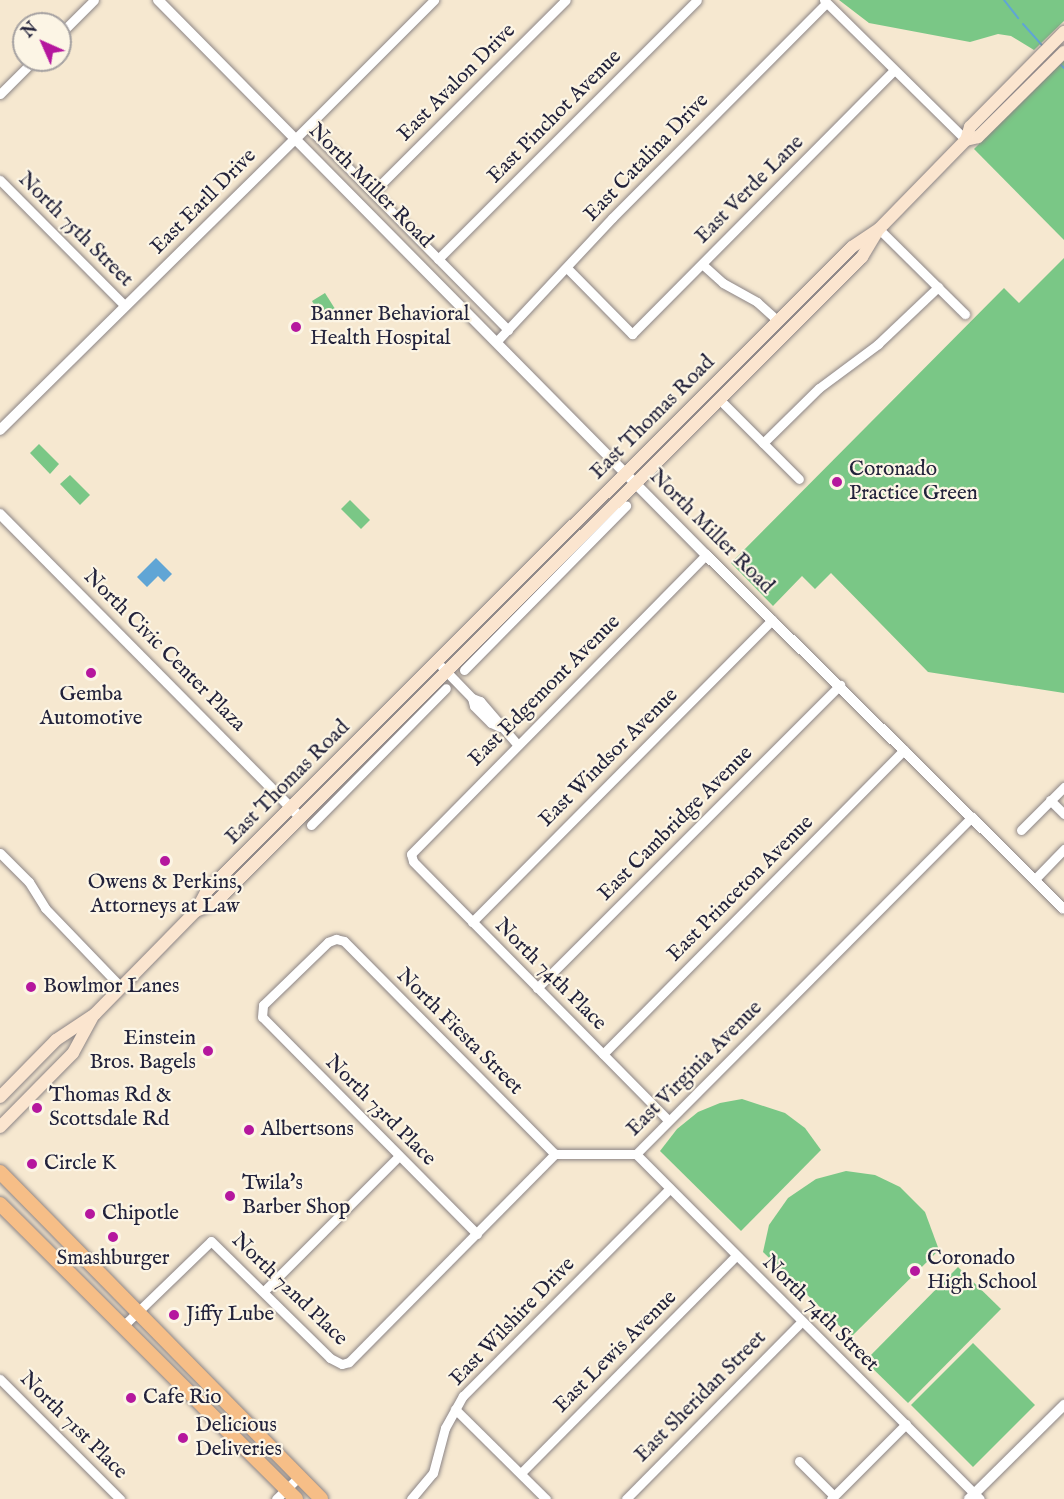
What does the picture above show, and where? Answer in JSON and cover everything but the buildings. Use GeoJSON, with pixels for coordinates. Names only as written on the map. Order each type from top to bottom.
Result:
{"type":"FeatureCollection","features":[{"type":"Feature","properties":{"kind":"main road","name":"East Thomas Road"},"geometry":{"type":"LineString","coordinates":[[296,812],[349,777],[426,700],[446,672],[473,653],[584,541],[629,478],[778,321],[852,247],[879,228],[966,140],[970,127],[1064,32]]}},
{"type":"Feature","properties":{"kind":"main road","name":"East Thomas Road"},"geometry":{"type":"LineString","coordinates":[[966,140],[978,137],[1064,52]]}},
{"type":"Feature","properties":{"kind":"main road","name":"East Thomas Road"},"geometry":{"type":"LineString","coordinates":[[0,1096],[56,1040],[95,1014],[196,911],[216,902],[413,686],[629,478],[718,399],[862,256],[879,228]]}},
{"type":"Feature","properties":{"kind":"main road","name":"East Thomas Road"},"geometry":{"type":"LineString","coordinates":[[0,1127],[73,1053],[95,1014]]}},
{"type":"Feature","properties":{"kind":"main road"},"geometry":{"type":"LineString","coordinates":[[0,1172],[321,1499]]}},
{"type":"Feature","properties":{"kind":"main road"},"geometry":{"type":"LineString","coordinates":[[0,1204],[123,1326],[286,1496]]}},
{"type":"Feature","properties":{"kind":"main road"},"geometry":{"type":"LineString","coordinates":[[90,1293],[104,1279]]}},
{"type":"Feature","properties":{"kind":"street"},"geometry":{"type":"LineString","coordinates":[[72,22],[94,0]]}},
{"type":"Feature","properties":{"kind":"street","name":"North Miller Road"},"geometry":{"type":"LineString","coordinates":[[158,0],[629,478],[1064,909]]}},
{"type":"Feature","properties":{"kind":"street","name":"East Earll Drive"},"geometry":{"type":"LineString","coordinates":[[0,430],[434,0]]}},
{"type":"Feature","properties":{"kind":"street","name":"East Avalon Drive"},"geometry":{"type":"LineString","coordinates":[[373,192],[566,0]]}},
{"type":"Feature","properties":{"kind":"street","name":"East Pinchot Avenue"},"geometry":{"type":"LineString","coordinates":[[438,259],[697,0]]}},
{"type":"Feature","properties":{"kind":"street"},"geometry":{"type":"LineString","coordinates":[[825,1],[893,71],[966,140]]}},
{"type":"Feature","properties":{"kind":"street","name":"East Catalina Drive"},"geometry":{"type":"LineString","coordinates":[[496,342],[612,218],[825,1]]}},
{"type":"Feature","properties":{"kind":"street","name":"East Verde Lane"},"geometry":{"type":"LineString","coordinates":[[567,268],[632,334],[893,71]]}},
{"type":"Feature","properties":{"kind":"street"},"geometry":{"type":"LineString","coordinates":[[0,94],[22,72]]}},
{"type":"Feature","properties":{"kind":"street","name":"North Miller Road"},"geometry":{"type":"LineString","coordinates":[[308,127],[508,330]]}},
{"type":"Feature","properties":{"kind":"street","name":"North 75th Street"},"geometry":{"type":"LineString","coordinates":[[0,180],[125,306]]}},
{"type":"Feature","properties":{"kind":"street"},"geometry":{"type":"LineString","coordinates":[[879,228],[965,314]]}},
{"type":"Feature","properties":{"kind":"street"},"geometry":{"type":"LineString","coordinates":[[702,264],[723,283],[758,302],[778,321]]}},
{"type":"Feature","properties":{"kind":"street"},"geometry":{"type":"LineString","coordinates":[[763,443],[819,388],[878,344],[938,287]]}},
{"type":"Feature","properties":{"kind":"street"},"geometry":{"type":"LineString","coordinates":[[718,399],[799,479]]}},
{"type":"Feature","properties":{"kind":"street","name":"East Thomas Road"},"geometry":{"type":"LineString","coordinates":[[584,541],[626,506]]}},
{"type":"Feature","properties":{"kind":"street","name":"North Civic Center Plaza"},"geometry":{"type":"LineString","coordinates":[[0,514],[296,812]]}},
{"type":"Feature","properties":{"kind":"street","name":"East Edgemont Avenue"},"geometry":{"type":"LineString","coordinates":[[411,854],[706,555]]}},
{"type":"Feature","properties":{"kind":"street","name":"East Windsor Avenue"},"geometry":{"type":"LineString","coordinates":[[472,922],[772,620]]}},
{"type":"Feature","properties":{"kind":"street"},"geometry":{"type":"LineString","coordinates":[[459,640],[473,653]]}},
{"type":"Feature","properties":{"kind":"street","name":"East Thomas Road"},"geometry":{"type":"LineString","coordinates":[[464,670],[473,653]]}},
{"type":"Feature","properties":{"kind":"street"},"geometry":{"type":"LineString","coordinates":[[437,662],[472,698],[480,701],[517,744]]}},
{"type":"Feature","properties":{"kind":"street","name":"East Cambridge Avenue"},"geometry":{"type":"LineString","coordinates":[[537,988],[840,685]]}},
{"type":"Feature","properties":{"kind":"street"},"geometry":{"type":"LineString","coordinates":[[413,686],[426,700]]}},
{"type":"Feature","properties":{"kind":"street","name":"East Thomas Road"},"geometry":{"type":"LineString","coordinates":[[426,700],[446,688]]}},
{"type":"Feature","properties":{"kind":"street","name":"East Princeton Avenue"},"geometry":{"type":"LineString","coordinates":[[603,1054],[904,750]]}},
{"type":"Feature","properties":{"kind":"street","name":"East Thomas Road"},"geometry":{"type":"LineString","coordinates":[[311,825],[349,777]]}},
{"type":"Feature","properties":{"kind":"street"},"geometry":{"type":"LineString","coordinates":[[1021,830],[1064,787]]}},
{"type":"Feature","properties":{"kind":"street"},"geometry":{"type":"LineString","coordinates":[[1050,800],[1064,814]]}},
{"type":"Feature","properties":{"kind":"street","name":"East Virginia Avenue"},"geometry":{"type":"LineString","coordinates":[[555,1154],[636,1154],[972,817]]}},
{"type":"Feature","properties":{"kind":"street"},"geometry":{"type":"LineString","coordinates":[[1035,879],[1064,849]]}},
{"type":"Feature","properties":{"kind":"street"},"geometry":{"type":"LineString","coordinates":[[0,853],[29,882],[45,909],[122,987]]}},
{"type":"Feature","properties":{"kind":"street","name":"North 74th Place"},"geometry":{"type":"LineString","coordinates":[[411,854],[413,861],[668,1120]]}},
{"type":"Feature","properties":{"kind":"street","name":"North 73rd Place"},"geometry":{"type":"LineString","coordinates":[[336,939],[320,949],[263,1005],[262,1017],[477,1234]]}},
{"type":"Feature","properties":{"kind":"street","name":"North Fiesta Street"},"geometry":{"type":"LineString","coordinates":[[336,939],[344,941],[555,1154]]}},
{"type":"Feature","properties":{"kind":"street"},"geometry":{"type":"LineString","coordinates":[[477,1234],[555,1154]]}},
{"type":"Feature","properties":{"kind":"street","name":"North 74th Street"},"geometry":{"type":"LineString","coordinates":[[636,1154],[906,1424],[974,1497]]}},
{"type":"Feature","properties":{"kind":"street"},"geometry":{"type":"LineString","coordinates":[[264,1291],[399,1156]]}},
{"type":"Feature","properties":{"kind":"street","name":"East Wilshire Drive"},"geometry":{"type":"LineString","coordinates":[[411,1499],[433,1473],[445,1428],[463,1396],[670,1188]]}},
{"type":"Feature","properties":{"kind":"street","name":"North 72nd Place"},"geometry":{"type":"LineString","coordinates":[[136,1313],[211,1240],[330,1358],[342,1364],[354,1358],[477,1234]]}},
{"type":"Feature","properties":{"kind":"street","name":"East Lewis Avenue"},"geometry":{"type":"LineString","coordinates":[[521,1473],[736,1256]]}},
{"type":"Feature","properties":{"kind":"street"},"geometry":{"type":"LineString","coordinates":[[123,1326],[136,1313]]}},
{"type":"Feature","properties":{"kind":"street","name":"East Sheridan Street"},"geometry":{"type":"LineString","coordinates":[[626,1499],[802,1321]]}},
{"type":"Feature","properties":{"kind":"street","name":"North 71st Place"},"geometry":{"type":"LineString","coordinates":[[0,1379],[120,1499]]}},
{"type":"Feature","properties":{"kind":"street"},"geometry":{"type":"LineString","coordinates":[[974,1497],[1064,1405]]}},
{"type":"Feature","properties":{"kind":"street"},"geometry":{"type":"LineString","coordinates":[[455,1409],[546,1499]]}},
{"type":"Feature","properties":{"kind":"street"},"geometry":{"type":"LineString","coordinates":[[799,1461],[833,1497],[906,1424]]}},
{"type":"Feature","properties":{"kind":"street"},"geometry":{"type":"LineString","coordinates":[[286,1496],[299,1477]]}},
{"type":"Feature","properties":{"kind":"green space"},"geometry":{"type":"Polygon","coordinates":[[[839,0],[1064,0],[1064,21],[1034,50],[1011,36],[998,34],[970,42],[869,23],[839,0]]]}},
{"type":"Feature","properties":{"kind":"green space"},"geometry":{"type":"Polygon","coordinates":[[[1064,59],[1064,240],[974,149],[1064,59]]]}},
{"type":"Feature","properties":{"kind":"green space"},"geometry":{"type":"Polygon","coordinates":[[[1064,258],[1064,693],[928,672],[831,573],[815,589],[802,576],[773,606],[731,563],[1004,288],[1019,303],[1064,258]]]}},
{"type":"Feature","properties":{"kind":"green space"},"geometry":{"type":"Polygon","coordinates":[[[325,293],[337,312],[323,320],[312,301],[325,293]]]}},
{"type":"Feature","properties":{"kind":"green space"},"geometry":{"type":"Polygon","coordinates":[[[39,444],[59,464],[50,474],[30,453],[39,444]]]}},
{"type":"Feature","properties":{"kind":"green space"},"geometry":{"type":"Polygon","coordinates":[[[70,475],[90,495],[80,505],[60,484],[70,475]]]}},
{"type":"Feature","properties":{"kind":"green space"},"geometry":{"type":"Polygon","coordinates":[[[350,500],[370,520],[361,529],[341,509],[350,500]]]}},
{"type":"Feature","properties":{"kind":"green space"},"geometry":{"type":"Polygon","coordinates":[[[742,1099],[785,1113],[805,1128],[821,1150],[741,1231],[660,1151],[677,1129],[698,1112],[720,1103],[742,1099]]]}},
{"type":"Feature","properties":{"kind":"green space"},"geometry":{"type":"Polygon","coordinates":[[[846,1171],[875,1175],[900,1187],[925,1212],[939,1250],[851,1337],[763,1252],[769,1225],[788,1198],[816,1179],[846,1171]]]}},
{"type":"Feature","properties":{"kind":"green space"},"geometry":{"type":"Polygon","coordinates":[[[958,1267],[1001,1309],[908,1403],[865,1361],[958,1267]]]}},
{"type":"Feature","properties":{"kind":"green space"},"geometry":{"type":"Polygon","coordinates":[[[973,1343],[1035,1405],[973,1467],[911,1405],[973,1343]]]}},
{"type":"Feature","properties":{"kind":"water"},"geometry":{"type":"Polygon","coordinates":[[[156,558],[172,574],[164,582],[158,576],[147,587],[137,577],[156,558]]]}},
{"type":"Feature","properties":{"kind":"waterway"},"geometry":{"type":"LineString","coordinates":[[1004,0],[1018,18]]}},
{"type":"Feature","properties":{"kind":"waterway"},"geometry":{"type":"LineString","coordinates":[[1023,24],[1043,46]]}},
{"type":"Feature","properties":{"kind":"waterway"},"geometry":{"type":"LineString","coordinates":[[1059,63],[1064,68]]}},
{"type":"Feature","properties":{"kind":"place","name":"Banner Behavioral Health Hospital"},"geometry":{"type":"Point","coordinates":[296,327]}},
{"type":"Feature","properties":{"kind":"place","name":"Coronado Practice Green"},"geometry":{"type":"Point","coordinates":[837,482]}},
{"type":"Feature","properties":{"kind":"place","name":"Gemba Automotive"},"geometry":{"type":"Point","coordinates":[91,673]}},
{"type":"Feature","properties":{"kind":"place","name":"Owens & Perkins, Attorneys at Law"},"geometry":{"type":"Point","coordinates":[165,861]}},
{"type":"Feature","properties":{"kind":"place","name":"Bowlmor Lanes"},"geometry":{"type":"Point","coordinates":[31,987]}},
{"type":"Feature","properties":{"kind":"place","name":"Einstein Bros. Bagels"},"geometry":{"type":"Point","coordinates":[208,1051]}},
{"type":"Feature","properties":{"kind":"place","name":"Thomas Rd & Scottsdale Rd"},"geometry":{"type":"Point","coordinates":[37,1108]}},
{"type":"Feature","properties":{"kind":"place","name":"Albertsons"},"geometry":{"type":"Point","coordinates":[249,1130]}},
{"type":"Feature","properties":{"kind":"place","name":"Circle K"},"geometry":{"type":"Point","coordinates":[32,1164]}},
{"type":"Feature","properties":{"kind":"place","name":"Twila's Barber Shop"},"geometry":{"type":"Point","coordinates":[230,1196]}},
{"type":"Feature","properties":{"kind":"place","name":"Chipotle"},"geometry":{"type":"Point","coordinates":[90,1214]}},
{"type":"Feature","properties":{"kind":"place","name":"Smashburger"},"geometry":{"type":"Point","coordinates":[113,1237]}},
{"type":"Feature","properties":{"kind":"place","name":"Coronado High School"},"geometry":{"type":"Point","coordinates":[915,1271]}},
{"type":"Feature","properties":{"kind":"place","name":"Jiffy Lube"},"geometry":{"type":"Point","coordinates":[174,1315]}},
{"type":"Feature","properties":{"kind":"place","name":"Cafe Rio"},"geometry":{"type":"Point","coordinates":[131,1398]}},
{"type":"Feature","properties":{"kind":"place","name":"Delicious Deliveries"},"geometry":{"type":"Point","coordinates":[183,1438]}}]}
